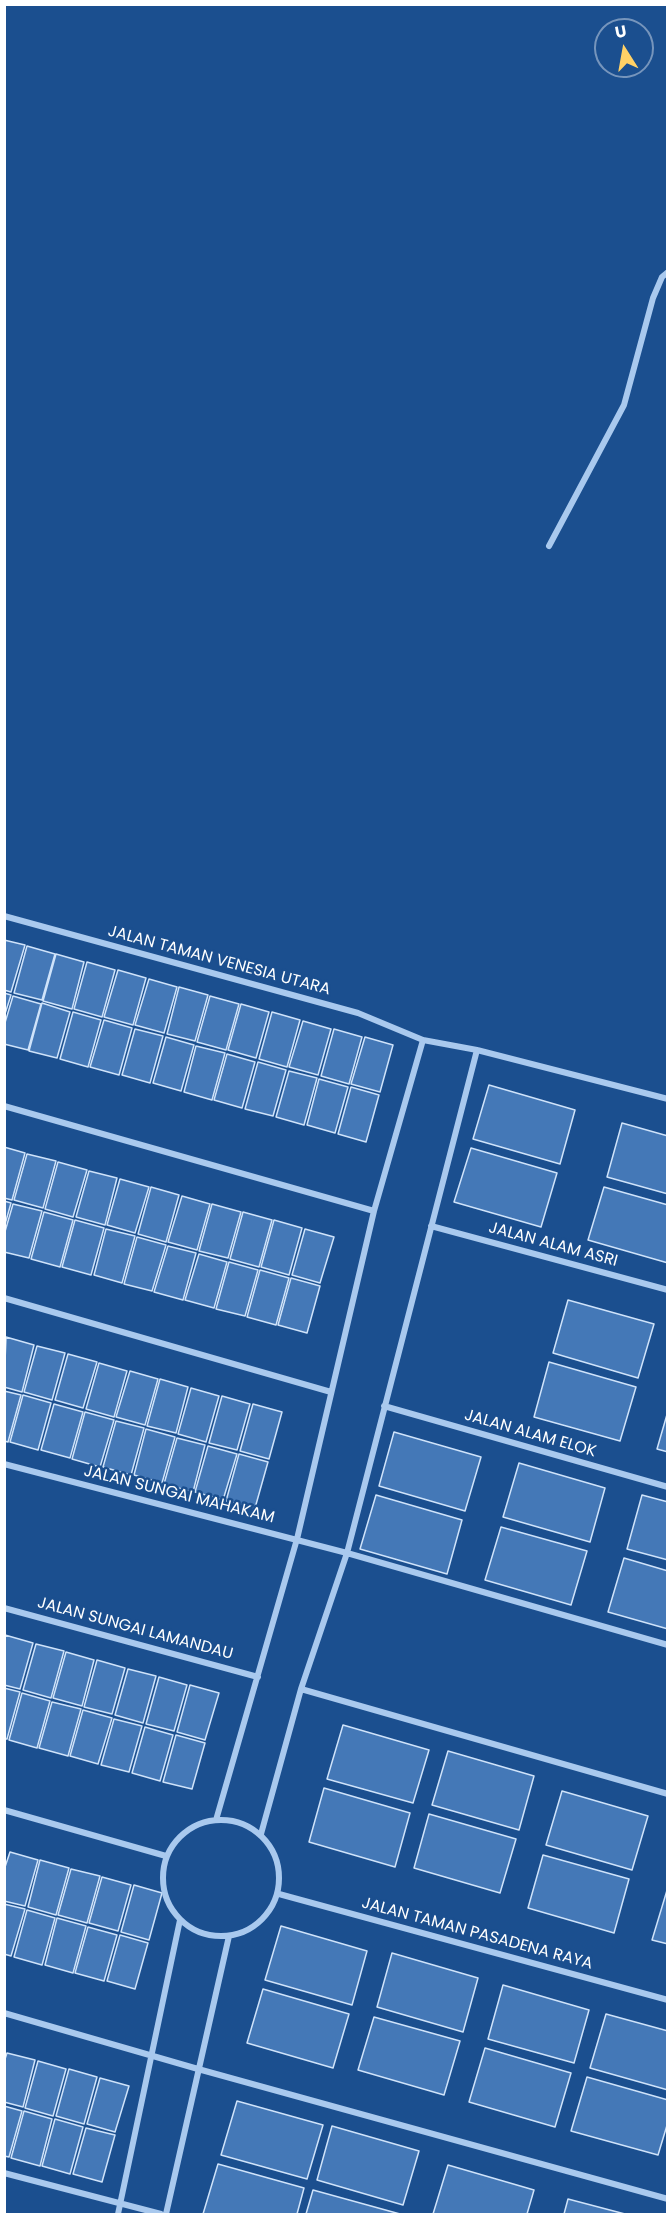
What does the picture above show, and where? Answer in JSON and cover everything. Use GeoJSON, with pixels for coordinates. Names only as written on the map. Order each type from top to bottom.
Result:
{"type":"FeatureCollection","features":[{"type":"Feature","properties":{"kind":"street"},"geometry":{"type":"LineString","coordinates":[[549,546],[624,405],[653,298],[662,277],[668,272]]}},
{"type":"Feature","properties":{"kind":"street","name":"JALAN TAMAN VENESIA UTARA"},"geometry":{"type":"LineString","coordinates":[[4,916],[358,1013],[423,1040],[477,1050],[668,1099]]}},
{"type":"Feature","properties":{"kind":"street"},"geometry":{"type":"LineString","coordinates":[[216,1820],[297,1539],[374,1211],[423,1040]]}},
{"type":"Feature","properties":{"kind":"street"},"geometry":{"type":"LineString","coordinates":[[261,1834],[301,1689],[347,1553],[477,1050]]}},
{"type":"Feature","properties":{"kind":"street"},"geometry":{"type":"LineString","coordinates":[[4,1106],[374,1211]]}},
{"type":"Feature","properties":{"kind":"street","name":"JALAN ALAM ASRI"},"geometry":{"type":"LineString","coordinates":[[431,1226],[668,1290]]}},
{"type":"Feature","properties":{"kind":"street"},"geometry":{"type":"LineString","coordinates":[[4,1298],[331,1392]]}},
{"type":"Feature","properties":{"kind":"street","name":"JALAN ALAM ELOK"},"geometry":{"type":"LineString","coordinates":[[384,1406],[668,1487]]}},
{"type":"Feature","properties":{"kind":"street","name":"JALAN SUNGAI MAHAKAM"},"geometry":{"type":"LineString","coordinates":[[4,1464],[297,1539],[668,1645]]}},
{"type":"Feature","properties":{"kind":"street","name":"JALAN SUNGAI LAMANDAU"},"geometry":{"type":"LineString","coordinates":[[4,1608],[258,1677]]}},
{"type":"Feature","properties":{"kind":"street"},"geometry":{"type":"LineString","coordinates":[[301,1689],[668,1794]]}},
{"type":"Feature","properties":{"kind":"street"},"geometry":{"type":"LineString","coordinates":[[4,1810],[166,1856]]}},
{"type":"Feature","properties":{"kind":"street"},"geometry":{"type":"LineString","coordinates":[[216,1820],[239,1822],[261,1834],[278,1861],[280,1878],[279,1894],[272,1909],[260,1922],[245,1932],[229,1936],[211,1936],[194,1930],[180,1920],[169,1906],[163,1889],[166,1856],[174,1842],[186,1831],[200,1823],[216,1820]]}},
{"type":"Feature","properties":{"kind":"street","name":"JALAN TAMAN PASADENA RAYA"},"geometry":{"type":"LineString","coordinates":[[279,1894],[668,2000]]}},
{"type":"Feature","properties":{"kind":"street"},"geometry":{"type":"LineString","coordinates":[[118,2214],[180,1920]]}},
{"type":"Feature","properties":{"kind":"street"},"geometry":{"type":"LineString","coordinates":[[166,2214],[229,1936]]}},
{"type":"Feature","properties":{"kind":"street"},"geometry":{"type":"LineString","coordinates":[[4,2013],[668,2199]]}},
{"type":"Feature","properties":{"kind":"street"},"geometry":{"type":"LineString","coordinates":[[4,2173],[161,2214]]}},
{"type":"Feature","properties":{"kind":"building"},"geometry":{"type":"Polygon","coordinates":[[[4,940],[25,945],[11,992],[4,990],[4,940]]]}},
{"type":"Feature","properties":{"kind":"building"},"geometry":{"type":"Polygon","coordinates":[[[27,946],[55,954],[42,1000],[14,993],[27,946]]]}},
{"type":"Feature","properties":{"kind":"building"},"geometry":{"type":"Polygon","coordinates":[[[56,954],[84,962],[72,1009],[43,1001],[56,954]]]}},
{"type":"Feature","properties":{"kind":"building"},"geometry":{"type":"Polygon","coordinates":[[[87,962],[115,970],[102,1017],[74,1009],[87,962]]]}},
{"type":"Feature","properties":{"kind":"building"},"geometry":{"type":"Polygon","coordinates":[[[118,970],[146,978],[133,1025],[104,1017],[118,970]]]}},
{"type":"Feature","properties":{"kind":"building"},"geometry":{"type":"Polygon","coordinates":[[[149,979],[177,987],[164,1033],[135,1025],[149,979]]]}},
{"type":"Feature","properties":{"kind":"building"},"geometry":{"type":"Polygon","coordinates":[[[179,987],[208,995],[195,1041],[167,1034],[179,987]]]}},
{"type":"Feature","properties":{"kind":"building"},"geometry":{"type":"Polygon","coordinates":[[[4,993],[11,995],[4,1017],[4,993]]]}},
{"type":"Feature","properties":{"kind":"building"},"geometry":{"type":"Polygon","coordinates":[[[13,996],[41,1004],[28,1050],[4,1044],[4,1026],[13,996]]]}},
{"type":"Feature","properties":{"kind":"building"},"geometry":{"type":"Polygon","coordinates":[[[210,996],[239,1004],[226,1050],[197,1042],[210,996]]]}},
{"type":"Feature","properties":{"kind":"building"},"geometry":{"type":"Polygon","coordinates":[[[42,1003],[70,1012],[57,1058],[29,1051],[42,1003]]]}},
{"type":"Feature","properties":{"kind":"building"},"geometry":{"type":"Polygon","coordinates":[[[241,1004],[269,1012],[256,1058],[228,1050],[241,1004]]]}},
{"type":"Feature","properties":{"kind":"building"},"geometry":{"type":"Polygon","coordinates":[[[73,1012],[101,1020],[88,1067],[60,1059],[73,1012]]]}},
{"type":"Feature","properties":{"kind":"building"},"geometry":{"type":"Polygon","coordinates":[[[272,1012],[300,1020],[287,1067],[259,1059],[272,1012]]]}},
{"type":"Feature","properties":{"kind":"building"},"geometry":{"type":"Polygon","coordinates":[[[104,1020],[132,1028],[119,1075],[90,1067],[104,1020]]]}},
{"type":"Feature","properties":{"kind":"building"},"geometry":{"type":"Polygon","coordinates":[[[303,1021],[331,1029],[318,1075],[289,1067],[303,1021]]]}},
{"type":"Feature","properties":{"kind":"building"},"geometry":{"type":"Polygon","coordinates":[[[135,1029],[163,1036],[150,1083],[122,1075],[135,1029]]]}},
{"type":"Feature","properties":{"kind":"building"},"geometry":{"type":"Polygon","coordinates":[[[334,1029],[362,1037],[349,1084],[321,1076],[334,1029]]]}},
{"type":"Feature","properties":{"kind":"building"},"geometry":{"type":"Polygon","coordinates":[[[166,1037],[194,1045],[181,1091],[153,1083],[166,1037]]]}},
{"type":"Feature","properties":{"kind":"building"},"geometry":{"type":"Polygon","coordinates":[[[365,1037],[393,1045],[380,1092],[351,1084],[365,1037]]]}},
{"type":"Feature","properties":{"kind":"building"},"geometry":{"type":"Polygon","coordinates":[[[196,1046],[225,1053],[212,1100],[184,1092],[196,1046]]]}},
{"type":"Feature","properties":{"kind":"building"},"geometry":{"type":"Polygon","coordinates":[[[227,1054],[255,1062],[242,1108],[214,1100],[227,1054]]]}},
{"type":"Feature","properties":{"kind":"building"},"geometry":{"type":"Polygon","coordinates":[[[258,1062],[286,1070],[273,1116],[245,1109],[258,1062]]]}},
{"type":"Feature","properties":{"kind":"building"},"geometry":{"type":"Polygon","coordinates":[[[289,1071],[317,1078],[304,1125],[276,1117],[289,1071]]]}},
{"type":"Feature","properties":{"kind":"building"},"geometry":{"type":"Polygon","coordinates":[[[319,1079],[348,1087],[335,1133],[307,1125],[319,1079]]]}},
{"type":"Feature","properties":{"kind":"building"},"geometry":{"type":"Polygon","coordinates":[[[489,1085],[575,1110],[560,1164],[473,1139],[489,1085]]]}},
{"type":"Feature","properties":{"kind":"building"},"geometry":{"type":"Polygon","coordinates":[[[351,1087],[379,1095],[366,1142],[338,1134],[351,1087]]]}},
{"type":"Feature","properties":{"kind":"building"},"geometry":{"type":"Polygon","coordinates":[[[622,1123],[668,1136],[668,1194],[607,1177],[622,1123]]]}},
{"type":"Feature","properties":{"kind":"building"},"geometry":{"type":"Polygon","coordinates":[[[4,1147],[25,1153],[12,1200],[4,1198],[4,1147]]]}},
{"type":"Feature","properties":{"kind":"building"},"geometry":{"type":"Polygon","coordinates":[[[471,1148],[557,1173],[541,1227],[454,1202],[471,1148]]]}},
{"type":"Feature","properties":{"kind":"building"},"geometry":{"type":"Polygon","coordinates":[[[27,1154],[56,1161],[43,1208],[14,1200],[27,1154]]]}},
{"type":"Feature","properties":{"kind":"building"},"geometry":{"type":"Polygon","coordinates":[[[58,1162],[87,1170],[73,1217],[45,1209],[58,1162]]]}},
{"type":"Feature","properties":{"kind":"building"},"geometry":{"type":"Polygon","coordinates":[[[89,1171],[117,1178],[105,1225],[76,1217],[89,1171]]]}},
{"type":"Feature","properties":{"kind":"building"},"geometry":{"type":"Polygon","coordinates":[[[120,1179],[149,1187],[135,1233],[107,1225],[120,1179]]]}},
{"type":"Feature","properties":{"kind":"building"},"geometry":{"type":"Polygon","coordinates":[[[151,1187],[179,1195],[166,1242],[138,1234],[151,1187]]]}},
{"type":"Feature","properties":{"kind":"building"},"geometry":{"type":"Polygon","coordinates":[[[604,1187],[668,1205],[668,1263],[588,1240],[604,1187]]]}},
{"type":"Feature","properties":{"kind":"building"},"geometry":{"type":"Polygon","coordinates":[[[182,1196],[210,1204],[197,1250],[168,1242],[182,1196]]]}},
{"type":"Feature","properties":{"kind":"building"},"geometry":{"type":"Polygon","coordinates":[[[4,1201],[11,1203],[4,1228],[4,1201]]]}},
{"type":"Feature","properties":{"kind":"building"},"geometry":{"type":"Polygon","coordinates":[[[13,1204],[42,1211],[29,1258],[4,1252],[4,1235],[13,1204]]]}},
{"type":"Feature","properties":{"kind":"building"},"geometry":{"type":"Polygon","coordinates":[[[212,1204],[241,1212],[228,1258],[199,1251],[212,1204]]]}},
{"type":"Feature","properties":{"kind":"building"},"geometry":{"type":"Polygon","coordinates":[[[44,1212],[73,1220],[60,1267],[31,1259],[44,1212]]]}},
{"type":"Feature","properties":{"kind":"building"},"geometry":{"type":"Polygon","coordinates":[[[243,1212],[272,1220],[259,1267],[230,1259],[243,1212]]]}},
{"type":"Feature","properties":{"kind":"building"},"geometry":{"type":"Polygon","coordinates":[[[75,1220],[104,1228],[91,1275],[62,1267],[75,1220]]]}},
{"type":"Feature","properties":{"kind":"building"},"geometry":{"type":"Polygon","coordinates":[[[274,1220],[302,1228],[289,1275],[261,1267],[274,1220]]]}},
{"type":"Feature","properties":{"kind":"building"},"geometry":{"type":"Polygon","coordinates":[[[106,1229],[135,1236],[122,1283],[94,1275],[106,1229]]]}},
{"type":"Feature","properties":{"kind":"building"},"geometry":{"type":"Polygon","coordinates":[[[305,1229],[334,1237],[320,1283],[292,1275],[305,1229]]]}},
{"type":"Feature","properties":{"kind":"building"},"geometry":{"type":"Polygon","coordinates":[[[137,1237],[166,1245],[152,1291],[124,1284],[137,1237]]]}},
{"type":"Feature","properties":{"kind":"building"},"geometry":{"type":"Polygon","coordinates":[[[168,1246],[196,1253],[183,1300],[154,1292],[168,1246]]]}},
{"type":"Feature","properties":{"kind":"building"},"geometry":{"type":"Polygon","coordinates":[[[199,1254],[227,1262],[214,1308],[185,1300],[199,1254]]]}},
{"type":"Feature","properties":{"kind":"building"},"geometry":{"type":"Polygon","coordinates":[[[229,1262],[258,1270],[245,1316],[216,1309],[229,1262]]]}},
{"type":"Feature","properties":{"kind":"building"},"geometry":{"type":"Polygon","coordinates":[[[260,1270],[289,1278],[276,1325],[247,1317],[260,1270]]]}},
{"type":"Feature","properties":{"kind":"building"},"geometry":{"type":"Polygon","coordinates":[[[291,1278],[320,1286],[307,1333],[278,1325],[291,1278]]]}},
{"type":"Feature","properties":{"kind":"building"},"geometry":{"type":"Polygon","coordinates":[[[568,1300],[654,1324],[638,1378],[553,1353],[568,1300]]]}},
{"type":"Feature","properties":{"kind":"building"},"geometry":{"type":"Polygon","coordinates":[[[6,1337],[34,1345],[22,1392],[4,1387],[6,1337]]]}},
{"type":"Feature","properties":{"kind":"building"},"geometry":{"type":"Polygon","coordinates":[[[37,1346],[65,1353],[52,1400],[24,1392],[37,1346]]]}},
{"type":"Feature","properties":{"kind":"building"},"geometry":{"type":"Polygon","coordinates":[[[68,1354],[97,1362],[83,1408],[55,1400],[68,1354]]]}},
{"type":"Feature","properties":{"kind":"building"},"geometry":{"type":"Polygon","coordinates":[[[549,1362],[636,1387],[620,1441],[534,1417],[549,1362]]]}},
{"type":"Feature","properties":{"kind":"building"},"geometry":{"type":"Polygon","coordinates":[[[99,1363],[127,1371],[114,1417],[86,1409],[99,1363]]]}},
{"type":"Feature","properties":{"kind":"building"},"geometry":{"type":"Polygon","coordinates":[[[130,1371],[158,1379],[145,1425],[116,1417],[130,1371]]]}},
{"type":"Feature","properties":{"kind":"building"},"geometry":{"type":"Polygon","coordinates":[[[160,1379],[188,1387],[176,1433],[147,1426],[160,1379]]]}},
{"type":"Feature","properties":{"kind":"building"},"geometry":{"type":"Polygon","coordinates":[[[191,1388],[219,1396],[206,1442],[178,1434],[191,1388]]]}},
{"type":"Feature","properties":{"kind":"building"},"geometry":{"type":"Polygon","coordinates":[[[4,1391],[21,1395],[8,1442],[4,1441],[4,1391]]]}},
{"type":"Feature","properties":{"kind":"building"},"geometry":{"type":"Polygon","coordinates":[[[23,1395],[51,1403],[38,1450],[10,1442],[23,1395]]]}},
{"type":"Feature","properties":{"kind":"building"},"geometry":{"type":"Polygon","coordinates":[[[222,1396],[250,1404],[237,1450],[209,1443],[222,1396]]]}},
{"type":"Feature","properties":{"kind":"building"},"geometry":{"type":"Polygon","coordinates":[[[54,1404],[83,1412],[70,1458],[41,1450],[54,1404]]]}},
{"type":"Feature","properties":{"kind":"building"},"geometry":{"type":"Polygon","coordinates":[[[253,1404],[282,1412],[269,1459],[240,1451],[253,1404]]]}},
{"type":"Feature","properties":{"kind":"building"},"geometry":{"type":"Polygon","coordinates":[[[668,1411],[668,1452],[657,1449],[668,1411]]]}},
{"type":"Feature","properties":{"kind":"building"},"geometry":{"type":"Polygon","coordinates":[[[85,1412],[114,1420],[100,1467],[72,1459],[85,1412]]]}},
{"type":"Feature","properties":{"kind":"building"},"geometry":{"type":"Polygon","coordinates":[[[116,1421],[144,1428],[131,1475],[103,1467],[116,1421]]]}},
{"type":"Feature","properties":{"kind":"building"},"geometry":{"type":"Polygon","coordinates":[[[146,1429],[175,1437],[162,1483],[134,1475],[146,1429]]]}},
{"type":"Feature","properties":{"kind":"building"},"geometry":{"type":"Polygon","coordinates":[[[394,1432],[481,1457],[465,1511],[379,1486],[394,1432]]]}},
{"type":"Feature","properties":{"kind":"building"},"geometry":{"type":"Polygon","coordinates":[[[177,1438],[205,1445],[193,1492],[164,1484],[177,1438]]]}},
{"type":"Feature","properties":{"kind":"building"},"geometry":{"type":"Polygon","coordinates":[[[208,1446],[237,1454],[223,1500],[195,1492],[208,1446]]]}},
{"type":"Feature","properties":{"kind":"building"},"geometry":{"type":"Polygon","coordinates":[[[239,1454],[268,1462],[255,1508],[226,1501],[239,1454]]]}},
{"type":"Feature","properties":{"kind":"building"},"geometry":{"type":"Polygon","coordinates":[[[519,1463],[605,1488],[590,1542],[503,1517],[519,1463]]]}},
{"type":"Feature","properties":{"kind":"building"},"geometry":{"type":"Polygon","coordinates":[[[376,1495],[462,1520],[447,1574],[360,1549],[376,1495]]]}},
{"type":"Feature","properties":{"kind":"building"},"geometry":{"type":"Polygon","coordinates":[[[642,1495],[668,1502],[668,1560],[627,1549],[642,1495]]]}},
{"type":"Feature","properties":{"kind":"building"},"geometry":{"type":"Polygon","coordinates":[[[501,1527],[587,1551],[571,1605],[485,1580],[501,1527]]]}},
{"type":"Feature","properties":{"kind":"building"},"geometry":{"type":"Polygon","coordinates":[[[624,1558],[668,1571],[668,1629],[608,1612],[624,1558]]]}},
{"type":"Feature","properties":{"kind":"building"},"geometry":{"type":"Polygon","coordinates":[[[5,1635],[33,1643],[20,1689],[4,1685],[5,1635]]]}},
{"type":"Feature","properties":{"kind":"building"},"geometry":{"type":"Polygon","coordinates":[[[36,1644],[64,1651],[51,1698],[23,1690],[36,1644]]]}},
{"type":"Feature","properties":{"kind":"building"},"geometry":{"type":"Polygon","coordinates":[[[66,1652],[94,1660],[82,1706],[53,1698],[66,1652]]]}},
{"type":"Feature","properties":{"kind":"building"},"geometry":{"type":"Polygon","coordinates":[[[97,1660],[125,1668],[112,1714],[84,1707],[97,1660]]]}},
{"type":"Feature","properties":{"kind":"building"},"geometry":{"type":"Polygon","coordinates":[[[128,1669],[156,1676],[143,1723],[115,1715],[128,1669]]]}},
{"type":"Feature","properties":{"kind":"building"},"geometry":{"type":"Polygon","coordinates":[[[159,1677],[187,1685],[174,1731],[146,1724],[159,1677]]]}},
{"type":"Feature","properties":{"kind":"building"},"geometry":{"type":"Polygon","coordinates":[[[190,1685],[219,1693],[205,1740],[177,1732],[190,1685]]]}},
{"type":"Feature","properties":{"kind":"building"},"geometry":{"type":"Polygon","coordinates":[[[4,1688],[20,1692],[7,1739],[4,1739],[4,1688]]]}},
{"type":"Feature","properties":{"kind":"building"},"geometry":{"type":"Polygon","coordinates":[[[22,1693],[50,1701],[37,1748],[9,1740],[22,1693]]]}},
{"type":"Feature","properties":{"kind":"building"},"geometry":{"type":"Polygon","coordinates":[[[52,1702],[81,1709],[68,1756],[39,1748],[52,1702]]]}},
{"type":"Feature","properties":{"kind":"building"},"geometry":{"type":"Polygon","coordinates":[[[83,1710],[112,1718],[98,1764],[70,1756],[83,1710]]]}},
{"type":"Feature","properties":{"kind":"building"},"geometry":{"type":"Polygon","coordinates":[[[114,1719],[142,1726],[129,1772],[101,1765],[114,1719]]]}},
{"type":"Feature","properties":{"kind":"building"},"geometry":{"type":"Polygon","coordinates":[[[343,1725],[429,1750],[413,1803],[327,1779],[343,1725]]]}},
{"type":"Feature","properties":{"kind":"building"},"geometry":{"type":"Polygon","coordinates":[[[145,1727],[173,1735],[160,1781],[132,1773],[145,1727]]]}},
{"type":"Feature","properties":{"kind":"building"},"geometry":{"type":"Polygon","coordinates":[[[176,1735],[205,1743],[192,1789],[163,1782],[176,1735]]]}},
{"type":"Feature","properties":{"kind":"building"},"geometry":{"type":"Polygon","coordinates":[[[448,1751],[534,1776],[519,1830],[432,1805],[448,1751]]]}},
{"type":"Feature","properties":{"kind":"building"},"geometry":{"type":"Polygon","coordinates":[[[324,1788],[410,1813],[395,1867],[309,1842],[324,1788]]]}},
{"type":"Feature","properties":{"kind":"building"},"geometry":{"type":"Polygon","coordinates":[[[562,1791],[648,1816],[632,1870],[546,1845],[562,1791]]]}},
{"type":"Feature","properties":{"kind":"building"},"geometry":{"type":"Polygon","coordinates":[[[429,1814],[516,1839],[500,1893],[414,1868],[429,1814]]]}},
{"type":"Feature","properties":{"kind":"building"},"geometry":{"type":"Polygon","coordinates":[[[10,1852],[38,1860],[25,1906],[4,1901],[4,1870],[10,1852]]]}},
{"type":"Feature","properties":{"kind":"building"},"geometry":{"type":"Polygon","coordinates":[[[543,1855],[629,1879],[614,1933],[528,1908],[543,1855]]]}},
{"type":"Feature","properties":{"kind":"building"},"geometry":{"type":"Polygon","coordinates":[[[40,1860],[69,1868],[56,1915],[28,1907],[40,1860]]]}},
{"type":"Feature","properties":{"kind":"building"},"geometry":{"type":"Polygon","coordinates":[[[71,1869],[100,1876],[87,1923],[58,1915],[71,1869]]]}},
{"type":"Feature","properties":{"kind":"building"},"geometry":{"type":"Polygon","coordinates":[[[102,1877],[131,1885],[118,1931],[89,1923],[102,1877]]]}},
{"type":"Feature","properties":{"kind":"building"},"geometry":{"type":"Polygon","coordinates":[[[134,1885],[162,1893],[149,1940],[121,1932],[134,1885]]]}},
{"type":"Feature","properties":{"kind":"building"},"geometry":{"type":"Polygon","coordinates":[[[668,1887],[668,1944],[652,1940],[668,1887]]]}},
{"type":"Feature","properties":{"kind":"building"},"geometry":{"type":"Polygon","coordinates":[[[4,1904],[25,1909],[11,1956],[4,1954],[4,1904]]]}},
{"type":"Feature","properties":{"kind":"building"},"geometry":{"type":"Polygon","coordinates":[[[27,1910],[55,1918],[42,1965],[14,1957],[27,1910]]]}},
{"type":"Feature","properties":{"kind":"building"},"geometry":{"type":"Polygon","coordinates":[[[57,1918],[86,1926],[73,1973],[45,1965],[57,1918]]]}},
{"type":"Feature","properties":{"kind":"building"},"geometry":{"type":"Polygon","coordinates":[[[281,1926],[367,1951],[352,2005],[265,1980],[281,1926]]]}},
{"type":"Feature","properties":{"kind":"building"},"geometry":{"type":"Polygon","coordinates":[[[88,1927],[117,1935],[104,1981],[75,1973],[88,1927]]]}},
{"type":"Feature","properties":{"kind":"building"},"geometry":{"type":"Polygon","coordinates":[[[120,1935],[148,1943],[135,1989],[107,1981],[120,1935]]]}},
{"type":"Feature","properties":{"kind":"building"},"geometry":{"type":"Polygon","coordinates":[[[392,1953],[478,1978],[463,2032],[377,2007],[392,1953]]]}},
{"type":"Feature","properties":{"kind":"building"},"geometry":{"type":"Polygon","coordinates":[[[503,1985],[589,2010],[574,2063],[488,2039],[503,1985]]]}},
{"type":"Feature","properties":{"kind":"building"},"geometry":{"type":"Polygon","coordinates":[[[263,1989],[349,2014],[333,2068],[247,2043],[263,1989]]]}},
{"type":"Feature","properties":{"kind":"building"},"geometry":{"type":"Polygon","coordinates":[[[606,2014],[668,2031],[668,2090],[590,2068],[606,2014]]]}},
{"type":"Feature","properties":{"kind":"building"},"geometry":{"type":"Polygon","coordinates":[[[374,2017],[460,2041],[444,2095],[358,2070],[374,2017]]]}},
{"type":"Feature","properties":{"kind":"building"},"geometry":{"type":"Polygon","coordinates":[[[485,2048],[571,2073],[555,2127],[469,2102],[485,2048]]]}},
{"type":"Feature","properties":{"kind":"building"},"geometry":{"type":"Polygon","coordinates":[[[7,2053],[35,2060],[23,2107],[4,2102],[4,2062],[7,2053]]]}},
{"type":"Feature","properties":{"kind":"building"},"geometry":{"type":"Polygon","coordinates":[[[38,2061],[66,2069],[53,2116],[25,2108],[38,2061]]]}},
{"type":"Feature","properties":{"kind":"building"},"geometry":{"type":"Polygon","coordinates":[[[69,2069],[97,2077],[84,2124],[56,2116],[69,2069]]]}},
{"type":"Feature","properties":{"kind":"building"},"geometry":{"type":"Polygon","coordinates":[[[587,2077],[668,2100],[668,2122],[658,2155],[571,2131],[587,2077]]]}},
{"type":"Feature","properties":{"kind":"building"},"geometry":{"type":"Polygon","coordinates":[[[100,2078],[129,2086],[115,2132],[87,2124],[100,2078]]]}},
{"type":"Feature","properties":{"kind":"building"},"geometry":{"type":"Polygon","coordinates":[[[237,2101],[323,2125],[307,2179],[221,2155],[237,2101]]]}},
{"type":"Feature","properties":{"kind":"building"},"geometry":{"type":"Polygon","coordinates":[[[4,2106],[22,2111],[9,2157],[4,2156],[4,2106]]]}},
{"type":"Feature","properties":{"kind":"building"},"geometry":{"type":"Polygon","coordinates":[[[24,2111],[52,2119],[40,2166],[11,2158],[24,2111]]]}},
{"type":"Feature","properties":{"kind":"building"},"geometry":{"type":"Polygon","coordinates":[[[55,2119],[83,2127],[70,2174],[42,2166],[55,2119]]]}},
{"type":"Feature","properties":{"kind":"building"},"geometry":{"type":"Polygon","coordinates":[[[332,2126],[419,2151],[403,2205],[317,2180],[332,2126]]]}},
{"type":"Feature","properties":{"kind":"building"},"geometry":{"type":"Polygon","coordinates":[[[86,2128],[115,2135],[102,2182],[73,2174],[86,2128]]]}},
{"type":"Feature","properties":{"kind":"building"},"geometry":{"type":"Polygon","coordinates":[[[218,2164],[304,2188],[297,2214],[203,2214],[218,2164]]]}},
{"type":"Feature","properties":{"kind":"building"},"geometry":{"type":"Polygon","coordinates":[[[448,2165],[534,2190],[527,2214],[433,2214],[448,2165]]]}},
{"type":"Feature","properties":{"kind":"building"},"geometry":{"type":"Polygon","coordinates":[[[313,2190],[400,2214],[306,2214],[313,2190]]]}},
{"type":"Feature","properties":{"kind":"building"},"geometry":{"type":"Polygon","coordinates":[[[568,2199],[625,2214],[564,2214],[568,2199]]]}}]}
